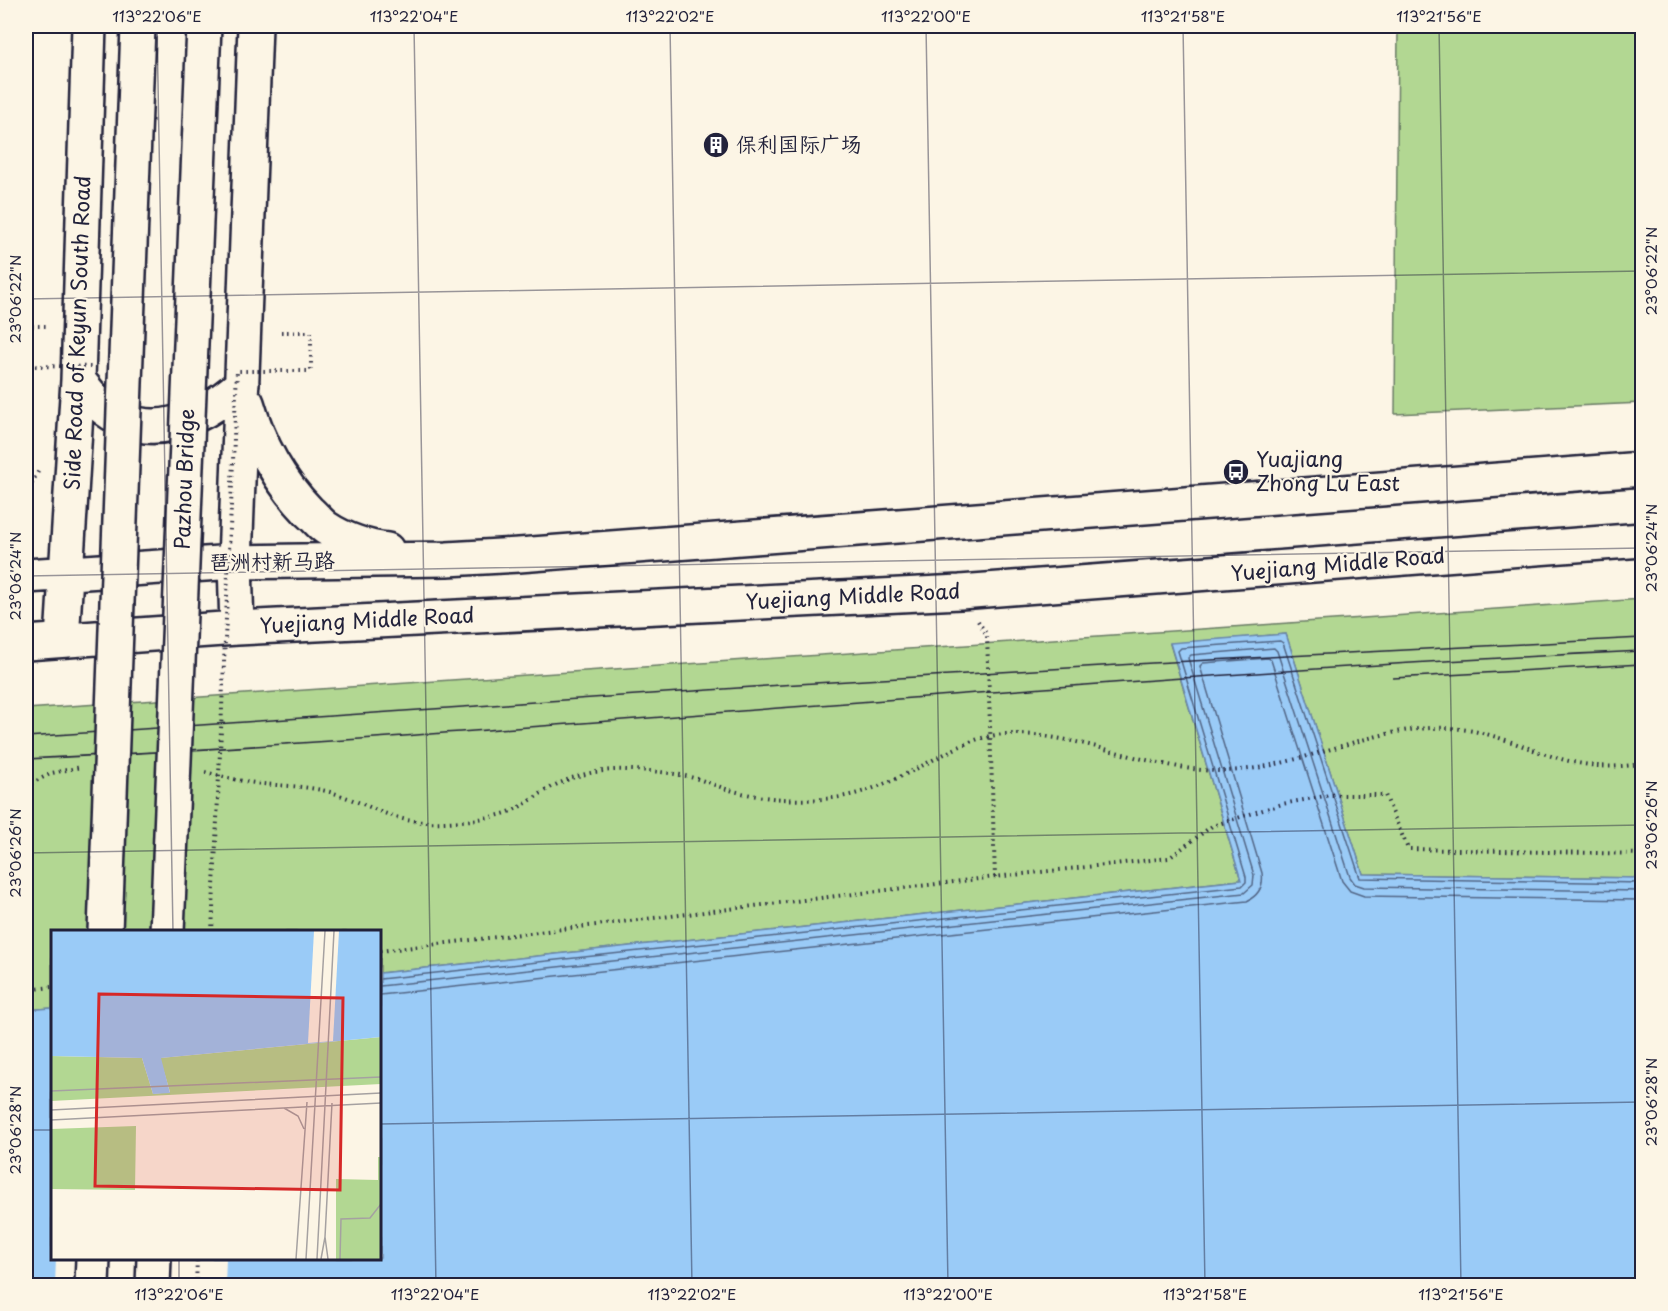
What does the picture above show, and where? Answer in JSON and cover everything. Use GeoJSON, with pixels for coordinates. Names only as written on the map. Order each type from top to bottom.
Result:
{"type":"FeatureCollection","features":[{"type":"Feature","properties":{"kind":"main road","name":"Side Road of Keyun South Road"},"geometry":{"type":"LineString","coordinates":[[62,640],[78,380],[89,26]]}},
{"type":"Feature","properties":{"kind":"main road"},"geometry":{"type":"LineString","coordinates":[[105,930],[138,26]]}},
{"type":"Feature","properties":{"kind":"main road","name":"Pazhou Bridge"},"geometry":{"type":"LineString","coordinates":[[167,930],[204,26]]}},
{"type":"Feature","properties":{"kind":"main road"},"geometry":{"type":"LineString","coordinates":[[237,628],[235,562],[255,26]]}},
{"type":"Feature","properties":{"kind":"main road"},"geometry":{"type":"LineString","coordinates":[[78,380],[100,405],[127,422],[149,427],[170,425],[194,417],[221,402],[242,384]]}},
{"type":"Feature","properties":{"kind":"main road"},"geometry":{"type":"LineString","coordinates":[[242,384],[255,431],[268,457],[294,497],[326,528],[368,548],[447,559],[1642,469]]}},
{"type":"Feature","properties":{"kind":"main road","name":"Yuejiang Middle Road"},"geometry":{"type":"LineString","coordinates":[[62,640],[237,628],[960,592],[1642,540]]}},
{"type":"Feature","properties":{"kind":"main road","name":"琶洲村新马路"},"geometry":{"type":"LineString","coordinates":[[26,576],[235,562],[447,559]]}},
{"type":"Feature","properties":{"kind":"main road"},"geometry":{"type":"LineString","coordinates":[[26,643],[62,640]]}},
{"type":"Feature","properties":{"kind":"main road"},"geometry":{"type":"LineString","coordinates":[[92,1286],[93,1260]]}},
{"type":"Feature","properties":{"kind":"main road"},"geometry":{"type":"LineString","coordinates":[[153,1286],[154,1260]]}},
{"type":"Feature","properties":{"kind":"path"},"geometry":{"type":"LineString","coordinates":[[29,366],[30,326],[47,326],[46,338]]}},
{"type":"Feature","properties":{"kind":"path"},"geometry":{"type":"LineString","coordinates":[[212,930],[237,371],[311,371],[311,332],[281,332]]}},
{"type":"Feature","properties":{"kind":"path"},"geometry":{"type":"LineString","coordinates":[[960,592],[987,635],[995,877]]}},
{"type":"Feature","properties":{"kind":"path"},"geometry":{"type":"LineString","coordinates":[[199,770],[264,784],[328,791],[406,819],[442,823],[505,814],[562,781],[592,772],[627,770],[692,777],[729,790],[764,796],[791,799],[833,799],[859,793],[897,778],[964,743],[990,735],[1011,734],[1064,739],[1183,768],[1222,771],[1283,761],[1373,736],[1443,728],[1474,730],[1552,756],[1589,765],[1621,767],[1642,764]]}},
{"type":"Feature","properties":{"kind":"path"},"geometry":{"type":"LineString","coordinates":[[26,786],[52,773],[90,767]]}},
{"type":"Feature","properties":{"kind":"path"},"geometry":{"type":"LineString","coordinates":[[381,951],[1169,858],[1212,826],[1282,804],[1330,795],[1384,795],[1408,849],[1642,854]]}},
{"type":"Feature","properties":{"kind":"path"},"geometry":{"type":"LineString","coordinates":[[26,990],[51,987]]}},
{"type":"Feature","properties":{"kind":"path"},"geometry":{"type":"LineString","coordinates":[[196,1286],[197,1260]]}},
{"type":"Feature","properties":{"kind":"green space"},"geometry":{"type":"Polygon","coordinates":[[[1398,26],[1642,26],[1642,403],[1395,414],[1398,26]]]}},
{"type":"Feature","properties":{"kind":"green space"},"geometry":{"type":"Polygon","coordinates":[[[1642,599],[1642,878],[1363,874],[1286,634],[1170,644],[1241,880],[381,973],[381,930],[51,930],[51,1008],[26,1010],[26,709],[1642,599]]]}},
{"type":"Feature","properties":{"kind":"water"},"geometry":{"type":"Polygon","coordinates":[[[1286,634],[1363,874],[1642,878],[1642,1285],[26,1285],[26,1010],[51,1008],[51,1260],[381,1260],[381,973],[1241,880],[1170,643],[1286,634]]]}},
{"type":"Feature","properties":{"kind":"pier"},"geometry":{"type":"Polygon","coordinates":[[[56,1260],[226,1260],[225,1286],[55,1285],[56,1260]]]}},
{"type":"Feature","properties":{"kind":"tram line"},"geometry":{"type":"LineString","coordinates":[[26,737],[781,685],[1642,638]]}},
{"type":"Feature","properties":{"kind":"tram line"},"geometry":{"type":"LineString","coordinates":[[26,759],[430,734],[1238,674],[1642,651]]}},
{"type":"Feature","properties":{"kind":"tram line"},"geometry":{"type":"LineString","coordinates":[[1393,678],[1642,664]]}},
{"type":"Feature","properties":{"kind":"place","name":"保利国际广场"},"geometry":{"type":"Point","coordinates":[716,145]}},
{"type":"Feature","properties":{"kind":"place","name":"Yuajiang Zhong Lu East"},"geometry":{"type":"Point","coordinates":[1236,472]}}]}
